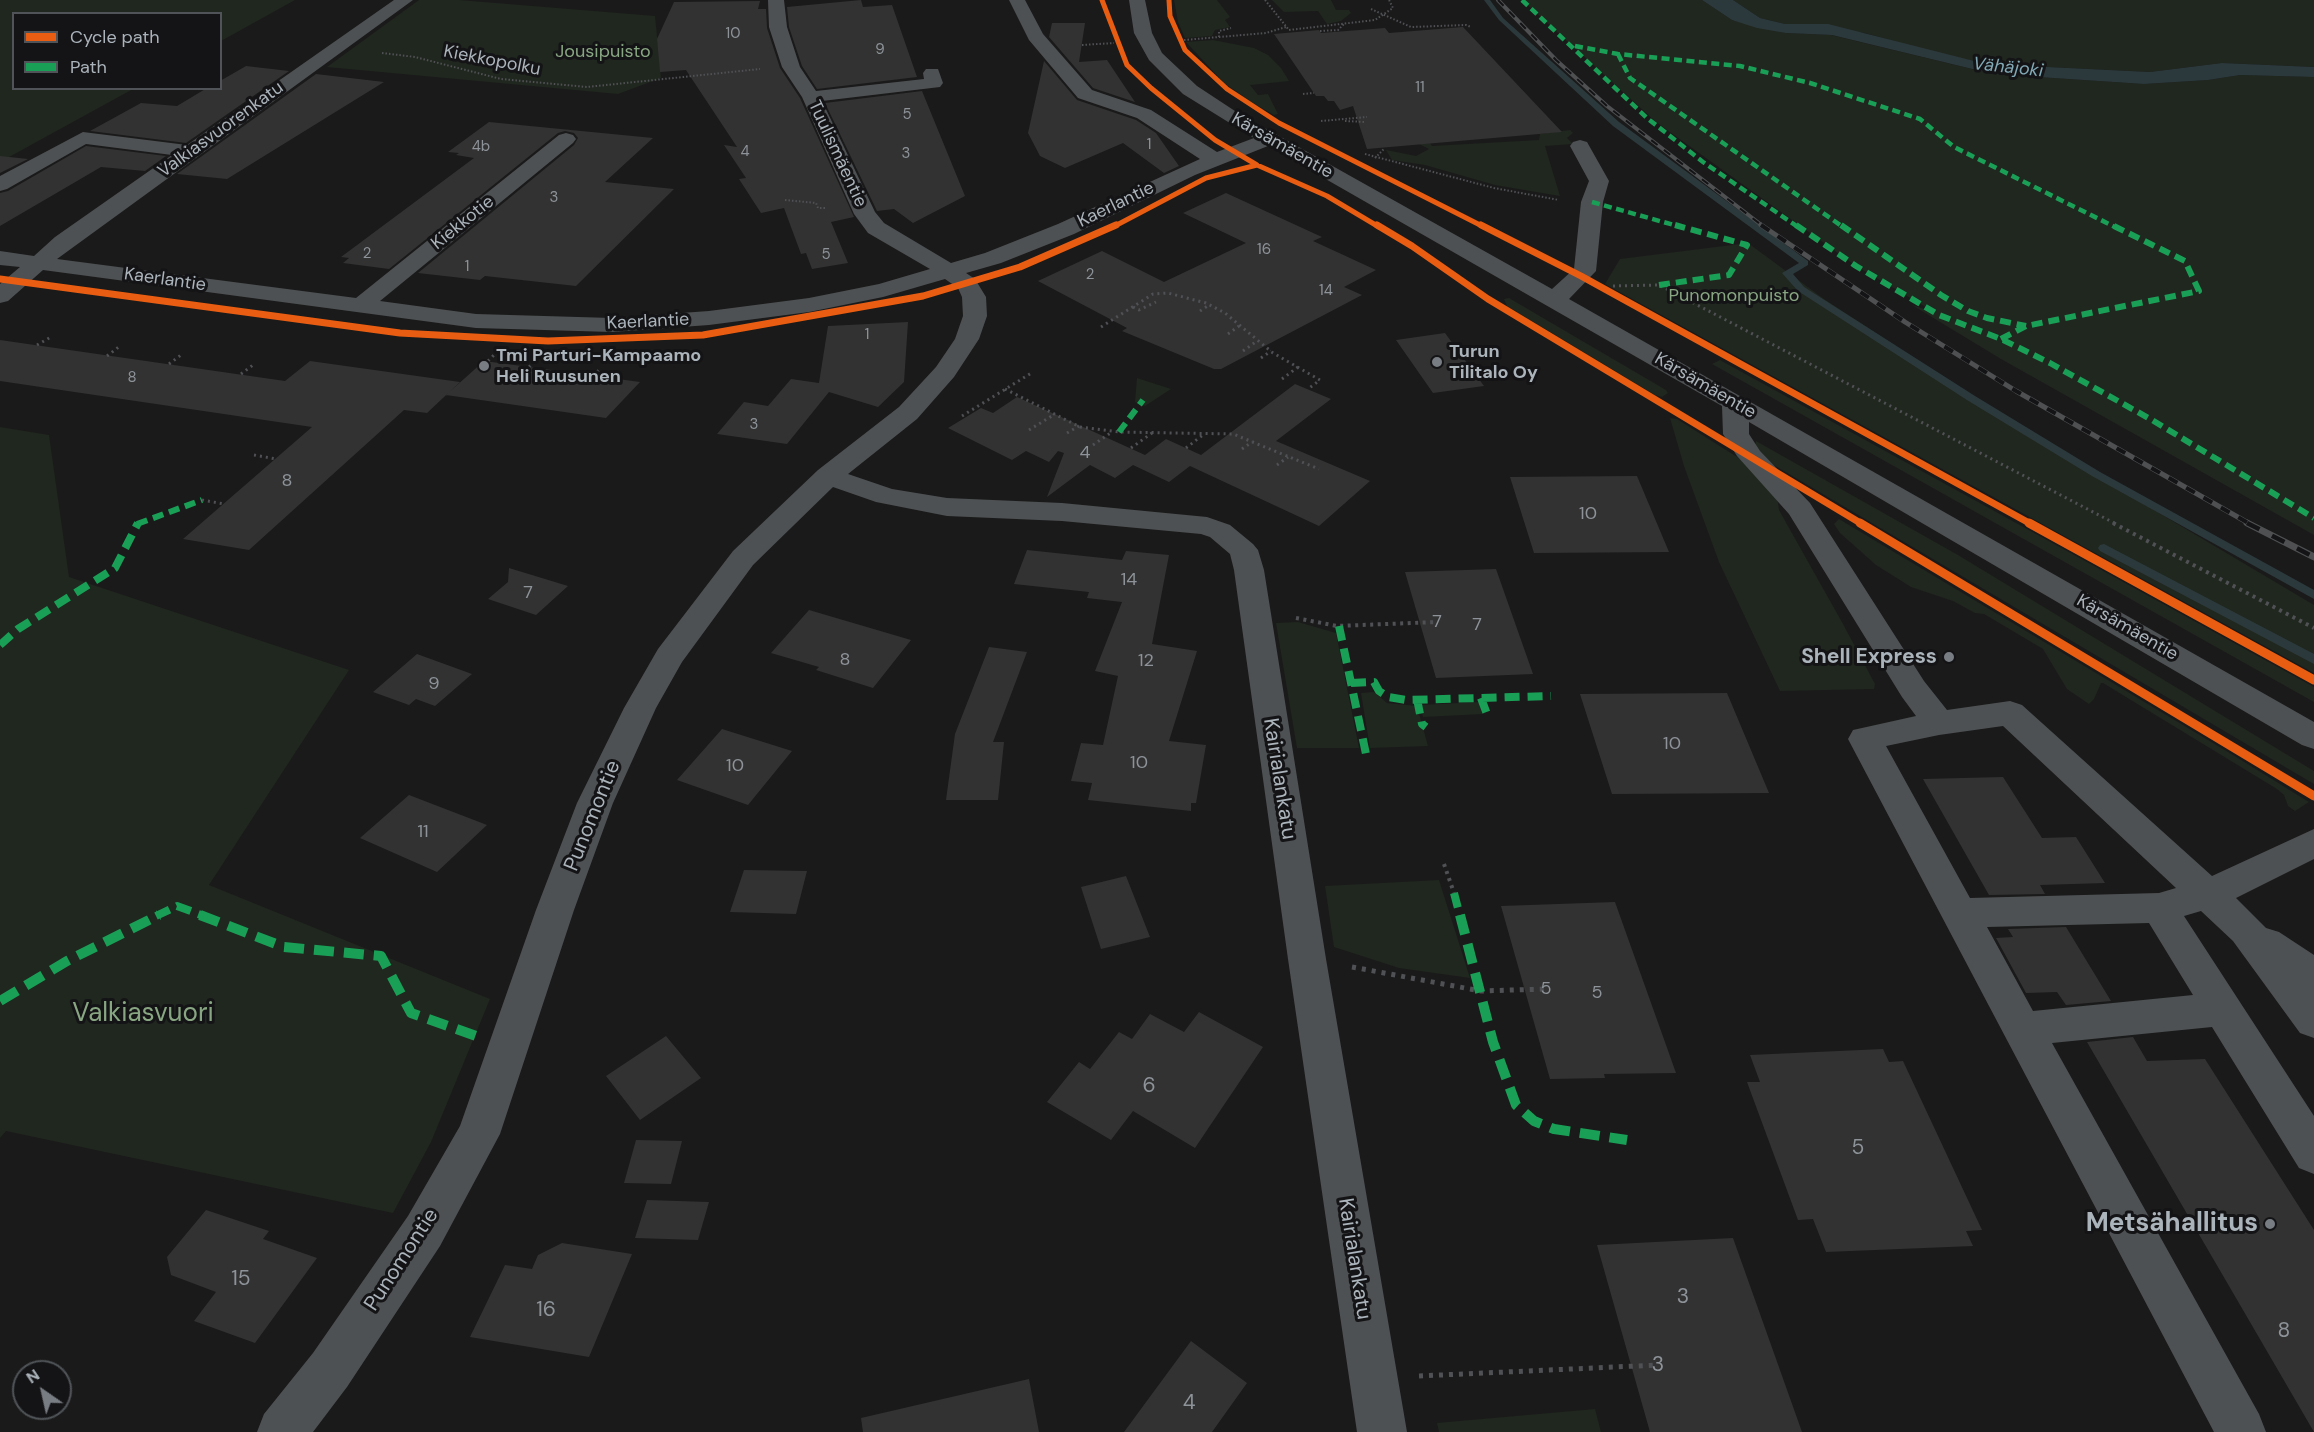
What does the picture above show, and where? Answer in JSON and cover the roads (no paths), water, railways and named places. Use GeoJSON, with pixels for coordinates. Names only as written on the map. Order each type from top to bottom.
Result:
{"type":"FeatureCollection","features":[{"type":"Feature","properties":{"kind":"street","name":"Valkiasvuorenkatu"},"geometry":{"type":"LineString","coordinates":[[0,296],[63,242],[405,0]]}},
{"type":"Feature","properties":{"kind":"street","name":"Tuulismäentie"},"geometry":{"type":"LineString","coordinates":[[776,0],[778,27],[791,67],[811,97],[865,214],[876,228],[949,271]]}},
{"type":"Feature","properties":{"kind":"street"},"geometry":{"type":"LineString","coordinates":[[1017,0],[1035,36],[1085,94],[1144,114],[1214,159]]}},
{"type":"Feature","properties":{"kind":"street","name":"Kärsämäentie"},"geometry":{"type":"LineString","coordinates":[[1137,0],[1143,33],[1155,56],[1206,101],[2314,737]]}},
{"type":"Feature","properties":{"kind":"street"},"geometry":{"type":"LineString","coordinates":[[811,97],[933,83],[932,73]]}},
{"type":"Feature","properties":{"kind":"street"},"geometry":{"type":"LineString","coordinates":[[0,185],[84,138],[192,152]]}},
{"type":"Feature","properties":{"kind":"street","name":"Kiekkotie"},"geometry":{"type":"LineString","coordinates":[[359,307],[566,139]]}},
{"type":"Feature","properties":{"kind":"street","name":"Kaerlantie"},"geometry":{"type":"LineString","coordinates":[[0,258],[476,321],[612,325],[662,322],[809,305],[884,290],[993,258],[1066,230],[1214,159],[1269,139]]}},
{"type":"Feature","properties":{"kind":"street"},"geometry":{"type":"LineString","coordinates":[[1554,300],[1590,282],[1585,271],[1592,202],[1599,181],[1580,146]]}},
{"type":"Feature","properties":{"kind":"street","name":"Punomontie"},"geometry":{"type":"LineString","coordinates":[[282,1432],[330,1370],[424,1231],[479,1134],[555,910],[595,803],[640,708],[669,657],[743,558],[828,476],[908,413],[945,372],[967,339],[975,316],[974,297],[967,284],[949,271]]}},
{"type":"Feature","properties":{"kind":"street"},"geometry":{"type":"LineString","coordinates":[[1735,403],[1736,434],[1750,456],[1800,509],[1913,689],[1939,723]]}},
{"type":"Feature","properties":{"kind":"street","name":"Kairialankatu"},"geometry":{"type":"LineString","coordinates":[[828,476],[886,496],[946,507],[1073,513],[1207,526],[1220,531],[1243,550],[1254,608],[1382,1432]]}},
{"type":"Feature","properties":{"kind":"street"},"geometry":{"type":"LineString","coordinates":[[2241,1432],[1865,739],[1939,723],[2010,713],[2246,930],[2314,1021]]}},
{"type":"Feature","properties":{"kind":"street"},"geometry":{"type":"LineString","coordinates":[[1959,913],[2159,908],[2209,894],[2310,849]]}},
{"type":"Feature","properties":{"kind":"street"},"geometry":{"type":"LineString","coordinates":[[2159,908],[2314,1155]]}},
{"type":"Feature","properties":{"kind":"street"},"geometry":{"type":"LineString","coordinates":[[2246,930],[2314,975]]}},
{"type":"Feature","properties":{"kind":"street"},"geometry":{"type":"LineString","coordinates":[[2022,1029],[2222,1009]]}},
{"type":"Feature","properties":{"kind":"water","name":"Vähäjoki"},"geometry":{"type":"Polygon","coordinates":[[[1702,0],[1733,0],[1760,18],[1785,24],[1828,24],[1986,64],[2150,72],[2222,63],[2314,67],[2314,77],[2240,75],[2208,80],[2144,84],[1993,74],[1832,35],[1786,33],[1757,28],[1732,20],[1702,0]]]}},
{"type":"Feature","properties":{"kind":"waterway"},"geometry":{"type":"LineString","coordinates":[[1487,0],[1501,19],[1616,124],[1805,263],[1787,273],[1801,289],[1971,398],[2096,474],[2314,595]]}},
{"type":"Feature","properties":{"kind":"waterway"},"geometry":{"type":"LineString","coordinates":[[2104,548],[2314,660]]}},
{"type":"Feature","properties":{"kind":"railway"},"geometry":{"type":"LineString","coordinates":[[1498,0],[1556,60],[1607,106],[1764,227]]}},
{"type":"Feature","properties":{"kind":"railway"},"geometry":{"type":"LineString","coordinates":[[1761,225],[1905,322],[2016,391],[2250,524]]}},
{"type":"Feature","properties":{"kind":"railway"},"geometry":{"type":"LineString","coordinates":[[2247,523],[2314,557]]}},
{"type":"Feature","properties":{"kind":"place","name":"Turun Tilitalo Oy"},"geometry":{"type":"Point","coordinates":[1437,362]}},
{"type":"Feature","properties":{"kind":"place","name":"Tmi Parturi-Kampaamo Heli Ruusunen"},"geometry":{"type":"Point","coordinates":[484,366]}},
{"type":"Feature","properties":{"kind":"place","name":"Shell Express"},"geometry":{"type":"Point","coordinates":[1949,657]}},
{"type":"Feature","properties":{"kind":"place","name":"Metsähallitus"},"geometry":{"type":"Point","coordinates":[2270,1224]}},
{"type":"Feature","properties":{"kind":"park label","name":"Jousipuisto"},"geometry":{"type":"Point","coordinates":[603,52]}},
{"type":"Feature","properties":{"kind":"park label","name":"Punomonpuisto"},"geometry":{"type":"Point","coordinates":[1734,296]}},
{"type":"Feature","properties":{"kind":"park label","name":"Valkiasvuori"},"geometry":{"type":"Point","coordinates":[143,1014]}}]}
